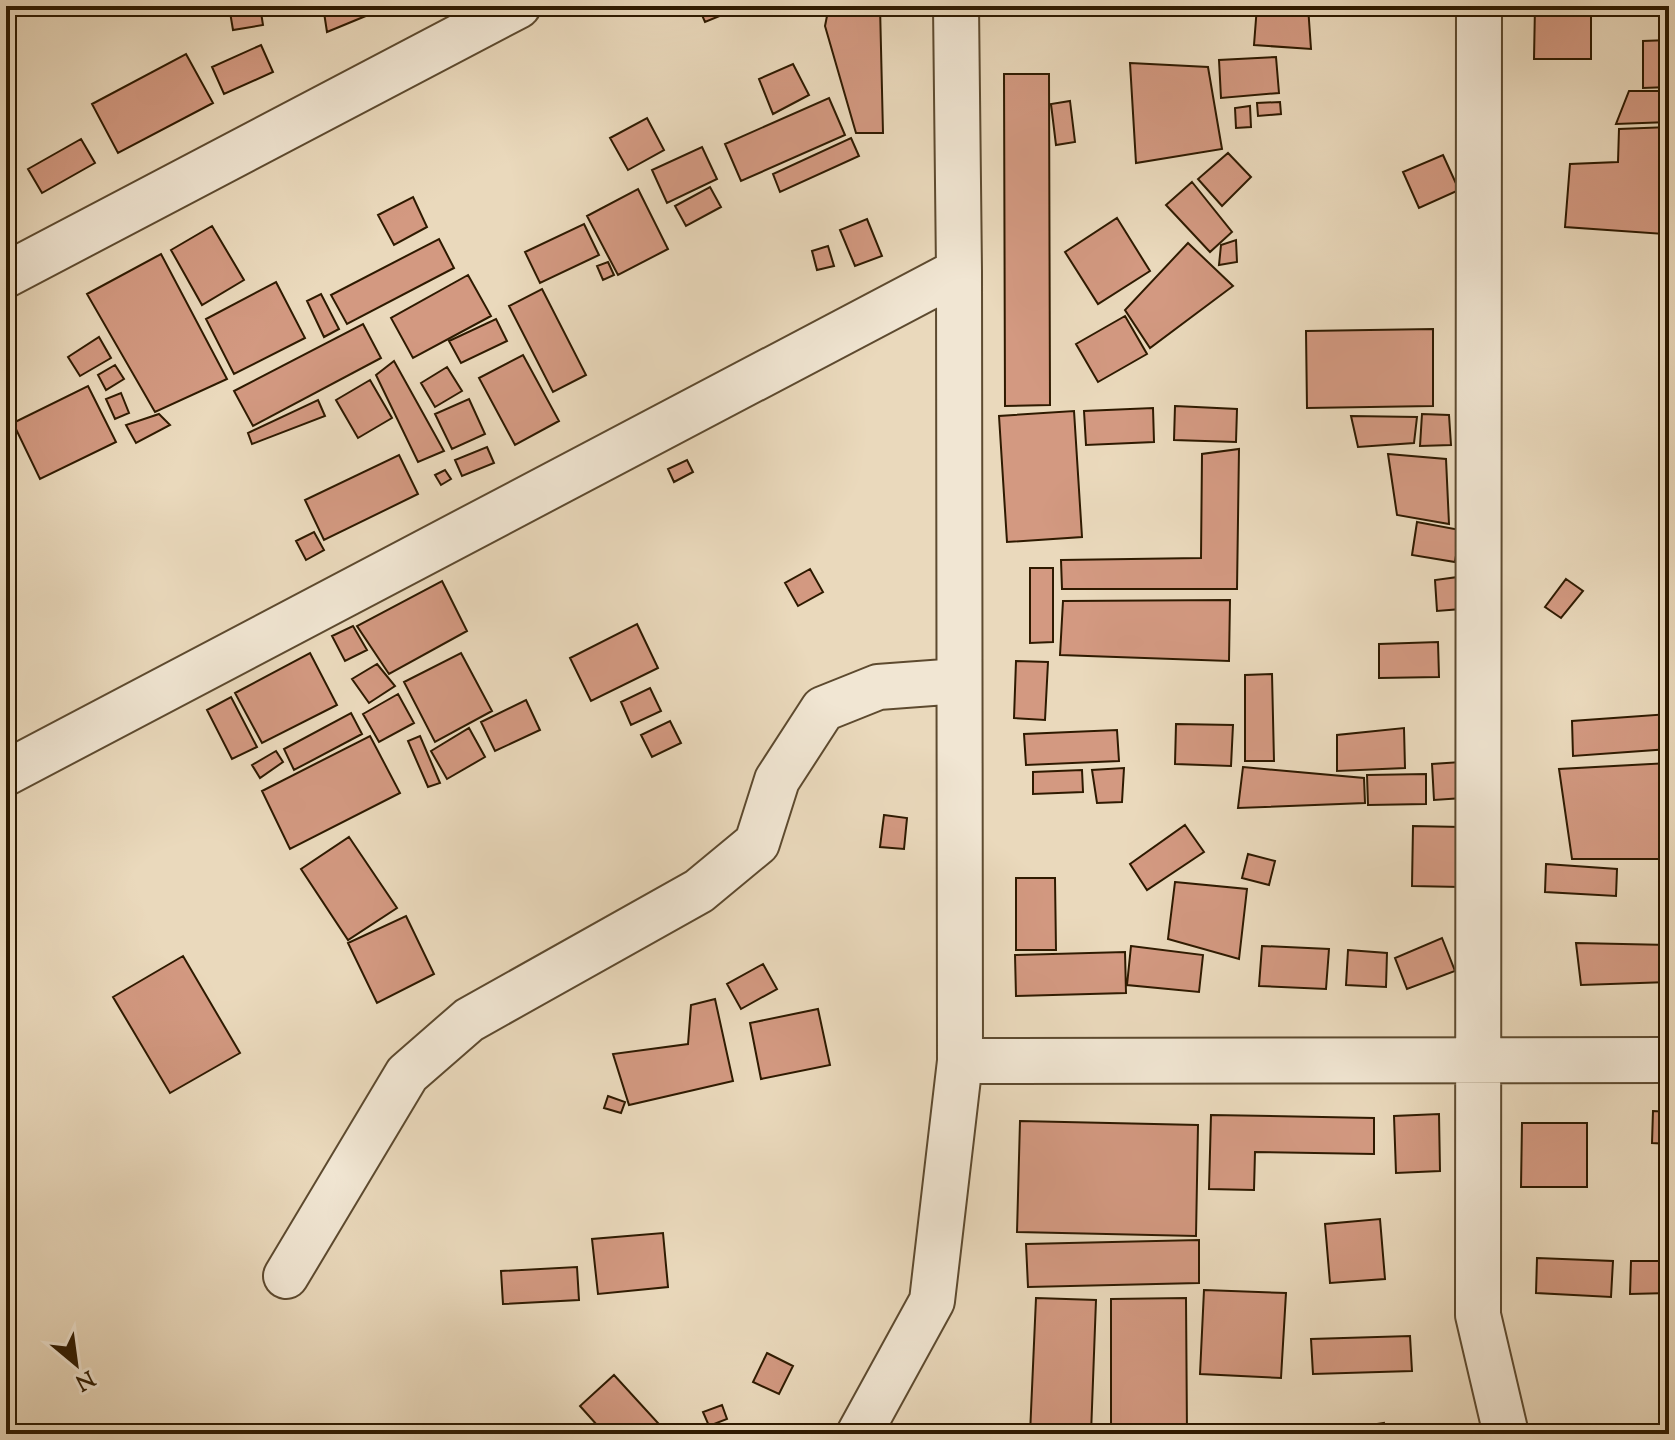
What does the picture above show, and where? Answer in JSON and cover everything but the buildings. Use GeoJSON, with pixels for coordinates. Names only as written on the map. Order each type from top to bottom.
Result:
{"type":"FeatureCollection","features":[{"type":"Feature","properties":{"kind":"street"},"geometry":{"type":"LineString","coordinates":[[6,275],[518,6]]}},
{"type":"Feature","properties":{"kind":"street"},"geometry":{"type":"LineString","coordinates":[[859,1434],[932,1301],[960,1061],[956,6]]}},
{"type":"Feature","properties":{"kind":"street"},"geometry":{"type":"LineString","coordinates":[[1479,6],[1478,1315],[1506,1434]]}},
{"type":"Feature","properties":{"kind":"street"},"geometry":{"type":"LineString","coordinates":[[6,773],[959,271]]}},
{"type":"Feature","properties":{"kind":"street"},"geometry":{"type":"LineString","coordinates":[[286,1276],[407,1074],[469,1020],[699,891],[757,843],[777,780],[823,709],[878,687],[959,681]]}},
{"type":"Feature","properties":{"kind":"street"},"geometry":{"type":"LineString","coordinates":[[960,1061],[1669,1060]]}}]}
